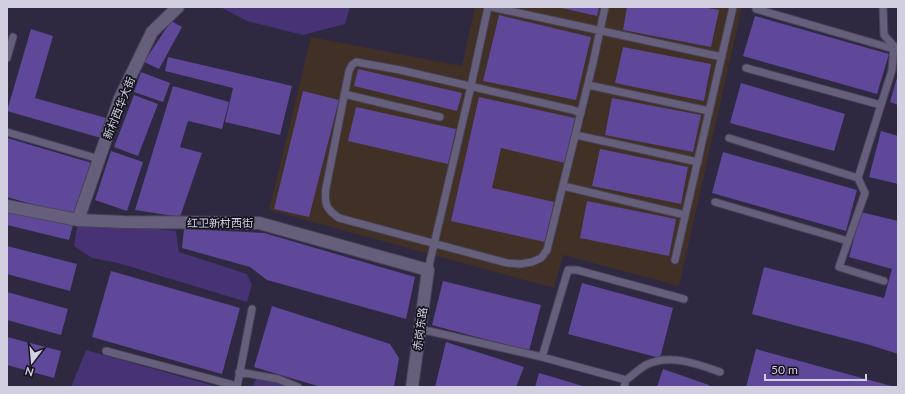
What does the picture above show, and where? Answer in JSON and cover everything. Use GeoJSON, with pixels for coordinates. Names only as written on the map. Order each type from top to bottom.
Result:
{"type":"FeatureCollection","features":[{"type":"Feature","properties":{"kind":"street","name":"新村西华大街"},"geometry":{"type":"LineString","coordinates":[[78,220],[120,98],[152,32],[178,7]]}},
{"type":"Feature","properties":{"kind":"street","name":"红卫新村西街"},"geometry":{"type":"LineString","coordinates":[[7,206],[78,220],[124,222],[259,223],[428,270]]}},
{"type":"Feature","properties":{"kind":"street","name":"赤岗东路"},"geometry":{"type":"LineString","coordinates":[[412,387],[428,270]]}},
{"type":"Feature","properties":{"kind":"lane"},"geometry":{"type":"LineString","coordinates":[[428,270],[488,7]]}},
{"type":"Feature","properties":{"kind":"lane"},"geometry":{"type":"LineString","coordinates":[[491,7],[722,57]]}},
{"type":"Feature","properties":{"kind":"lane"},"geometry":{"type":"LineString","coordinates":[[581,113],[471,86],[356,62],[352,65],[349,71],[325,198],[329,211],[339,218],[507,262],[520,264],[532,262],[541,258],[548,250],[588,85],[604,7]]}},
{"type":"Feature","properties":{"kind":"lane"},"geometry":{"type":"LineString","coordinates":[[675,260],[733,7]]}},
{"type":"Feature","properties":{"kind":"lane"},"geometry":{"type":"LineString","coordinates":[[883,7],[884,35],[895,47],[892,70],[858,178],[865,193],[839,267],[884,281]]}},
{"type":"Feature","properties":{"kind":"lane"},"geometry":{"type":"LineString","coordinates":[[756,9],[895,47]]}},
{"type":"Feature","properties":{"kind":"lane"},"geometry":{"type":"LineString","coordinates":[[7,58],[13,37]]}},
{"type":"Feature","properties":{"kind":"lane"},"geometry":{"type":"LineString","coordinates":[[746,68],[881,105]]}},
{"type":"Feature","properties":{"kind":"lane"},"geometry":{"type":"LineString","coordinates":[[588,85],[709,111]]}},
{"type":"Feature","properties":{"kind":"lane"},"geometry":{"type":"LineString","coordinates":[[344,94],[440,117]]}},
{"type":"Feature","properties":{"kind":"lane"},"geometry":{"type":"LineString","coordinates":[[7,132],[99,159]]}},
{"type":"Feature","properties":{"kind":"lane"},"geometry":{"type":"LineString","coordinates":[[576,135],[698,162]]}},
{"type":"Feature","properties":{"kind":"lane"},"geometry":{"type":"LineString","coordinates":[[729,138],[858,178]]}},
{"type":"Feature","properties":{"kind":"lane"},"geometry":{"type":"LineString","coordinates":[[563,186],[686,215]]}},
{"type":"Feature","properties":{"kind":"lane"},"geometry":{"type":"LineString","coordinates":[[715,202],[848,241]]}},
{"type":"Feature","properties":{"kind":"lane"},"geometry":{"type":"LineString","coordinates":[[542,356],[568,270],[577,270],[684,299]]}},
{"type":"Feature","properties":{"kind":"lane"},"geometry":{"type":"LineString","coordinates":[[106,351],[237,386],[252,309]]}},
{"type":"Feature","properties":{"kind":"lane"},"geometry":{"type":"LineString","coordinates":[[420,329],[542,356],[625,384],[647,364],[669,359],[702,365],[720,372]]}},
{"type":"Feature","properties":{"kind":"lane"},"geometry":{"type":"LineString","coordinates":[[240,372],[278,379],[298,387]]}},
{"type":"Feature","properties":{"kind":"shaded area"},"geometry":{"type":"Polygon","coordinates":[[[220,7],[350,7],[345,24],[303,35],[247,21],[220,7]]]}},
{"type":"Feature","properties":{"kind":"shaded area"},"geometry":{"type":"Polygon","coordinates":[[[475,7],[742,7],[679,286],[563,255],[554,288],[269,210],[311,37],[462,66],[475,7]]]}},
{"type":"Feature","properties":{"kind":"shaded area"},"geometry":{"type":"Polygon","coordinates":[[[96,222],[176,231],[179,252],[247,274],[252,285],[247,302],[118,263],[92,258],[74,246],[77,227],[96,222]]]}},
{"type":"Feature","properties":{"kind":"shaded area"},"geometry":{"type":"Polygon","coordinates":[[[86,350],[218,387],[71,387],[86,350]]]}},
{"type":"Feature","properties":{"kind":"shaded area"},"geometry":{"type":"Polygon","coordinates":[[[256,379],[276,381],[291,387],[252,387],[256,379]]]}},
{"type":"Feature","properties":{"kind":"building"},"geometry":{"type":"Polygon","coordinates":[[[557,7],[599,7],[597,16],[557,7]]]}},
{"type":"Feature","properties":{"kind":"building"},"geometry":{"type":"Polygon","coordinates":[[[627,7],[702,7],[719,10],[711,47],[623,30],[627,7]]]}},
{"type":"Feature","properties":{"kind":"building"},"geometry":{"type":"Polygon","coordinates":[[[499,15],[591,37],[576,100],[483,81],[499,15]]]}},
{"type":"Feature","properties":{"kind":"building"},"geometry":{"type":"Polygon","coordinates":[[[755,16],[889,54],[877,94],[743,56],[755,16]]]}},
{"type":"Feature","properties":{"kind":"building"},"geometry":{"type":"Polygon","coordinates":[[[171,21],[182,27],[159,69],[144,62],[171,21]]]}},
{"type":"Feature","properties":{"kind":"building"},"geometry":{"type":"Polygon","coordinates":[[[31,29],[53,36],[35,98],[106,118],[101,138],[7,111],[31,29]]]}},
{"type":"Feature","properties":{"kind":"building"},"geometry":{"type":"Polygon","coordinates":[[[623,47],[711,64],[704,101],[615,83],[623,47]]]}},
{"type":"Feature","properties":{"kind":"building"},"geometry":{"type":"Polygon","coordinates":[[[168,57],[292,86],[280,135],[225,122],[233,88],[165,71],[168,57]]]}},
{"type":"Feature","properties":{"kind":"building"},"geometry":{"type":"Polygon","coordinates":[[[358,69],[462,93],[457,111],[354,86],[358,69]]]}},
{"type":"Feature","properties":{"kind":"building"},"geometry":{"type":"Polygon","coordinates":[[[141,72],[170,83],[163,102],[134,92],[141,72]]]}},
{"type":"Feature","properties":{"kind":"building"},"geometry":{"type":"Polygon","coordinates":[[[898,74],[898,105],[890,102],[898,74]]]}},
{"type":"Feature","properties":{"kind":"building"},"geometry":{"type":"Polygon","coordinates":[[[741,83],[845,114],[834,151],[730,123],[741,83]]]}},
{"type":"Feature","properties":{"kind":"building"},"geometry":{"type":"Polygon","coordinates":[[[173,86],[229,102],[222,129],[188,121],[180,147],[202,153],[180,217],[135,210],[173,86]]]}},
{"type":"Feature","properties":{"kind":"building"},"geometry":{"type":"Polygon","coordinates":[[[303,91],[339,100],[309,217],[274,209],[303,91]]]}},
{"type":"Feature","properties":{"kind":"building"},"geometry":{"type":"Polygon","coordinates":[[[134,95],[158,104],[138,156],[114,147],[134,95]]]}},
{"type":"Feature","properties":{"kind":"building"},"geometry":{"type":"Polygon","coordinates":[[[479,97],[575,118],[565,163],[501,148],[492,188],[554,202],[545,242],[451,221],[479,97]]]}},
{"type":"Feature","properties":{"kind":"building"},"geometry":{"type":"Polygon","coordinates":[[[612,98],[701,115],[693,152],[605,135],[612,98]]]}},
{"type":"Feature","properties":{"kind":"building"},"geometry":{"type":"Polygon","coordinates":[[[356,107],[456,129],[448,164],[348,141],[356,107]]]}},
{"type":"Feature","properties":{"kind":"building"},"geometry":{"type":"Polygon","coordinates":[[[881,131],[898,136],[898,184],[869,177],[881,131]]]}},
{"type":"Feature","properties":{"kind":"building"},"geometry":{"type":"Polygon","coordinates":[[[7,138],[92,163],[76,217],[7,197],[7,138]]]}},
{"type":"Feature","properties":{"kind":"building"},"geometry":{"type":"Polygon","coordinates":[[[600,149],[688,167],[681,204],[592,186],[600,149]]]}},
{"type":"Feature","properties":{"kind":"building"},"geometry":{"type":"Polygon","coordinates":[[[111,151],[143,162],[127,211],[95,200],[111,151]]]}},
{"type":"Feature","properties":{"kind":"building"},"geometry":{"type":"Polygon","coordinates":[[[723,152],[857,190],[846,231],[712,193],[723,152]]]}},
{"type":"Feature","properties":{"kind":"building"},"geometry":{"type":"Polygon","coordinates":[[[587,201],[676,219],[669,256],[580,238],[587,201]]]}},
{"type":"Feature","properties":{"kind":"building"},"geometry":{"type":"Polygon","coordinates":[[[7,210],[73,225],[69,240],[7,225],[7,210]]]}},
{"type":"Feature","properties":{"kind":"building"},"geometry":{"type":"Polygon","coordinates":[[[861,212],[898,221],[898,354],[870,345],[752,314],[764,267],[884,298],[892,269],[849,257],[861,212]]]}},
{"type":"Feature","properties":{"kind":"building"},"geometry":{"type":"Polygon","coordinates":[[[184,229],[264,233],[415,277],[406,319],[267,280],[250,267],[182,248],[184,229]]]}},
{"type":"Feature","properties":{"kind":"building"},"geometry":{"type":"Polygon","coordinates":[[[7,246],[77,264],[70,291],[7,274],[7,246]]]}},
{"type":"Feature","properties":{"kind":"building"},"geometry":{"type":"Polygon","coordinates":[[[111,271],[240,308],[222,374],[92,337],[111,271]]]}},
{"type":"Feature","properties":{"kind":"building"},"geometry":{"type":"Polygon","coordinates":[[[443,281],[541,305],[529,351],[432,325],[443,281]]]}},
{"type":"Feature","properties":{"kind":"building"},"geometry":{"type":"Polygon","coordinates":[[[582,283],[673,308],[660,358],[568,334],[582,283]]]}},
{"type":"Feature","properties":{"kind":"building"},"geometry":{"type":"Polygon","coordinates":[[[7,292],[68,309],[61,335],[7,320],[7,292]]]}},
{"type":"Feature","properties":{"kind":"building"},"geometry":{"type":"Polygon","coordinates":[[[272,306],[390,344],[399,358],[394,387],[321,387],[254,367],[272,306]]]}},
{"type":"Feature","properties":{"kind":"building"},"geometry":{"type":"Polygon","coordinates":[[[7,337],[61,351],[54,378],[7,365],[7,337]]]}},
{"type":"Feature","properties":{"kind":"building"},"geometry":{"type":"Polygon","coordinates":[[[446,342],[524,367],[516,387],[435,387],[446,342]]]}},
{"type":"Feature","properties":{"kind":"building"},"geometry":{"type":"Polygon","coordinates":[[[756,349],[895,387],[746,387],[756,349]]]}},
{"type":"Feature","properties":{"kind":"building"},"geometry":{"type":"Polygon","coordinates":[[[663,369],[709,385],[709,387],[657,387],[663,369]]]}},
{"type":"Feature","properties":{"kind":"building"},"geometry":{"type":"Polygon","coordinates":[[[539,373],[586,387],[535,387],[539,373]]]}}]}
